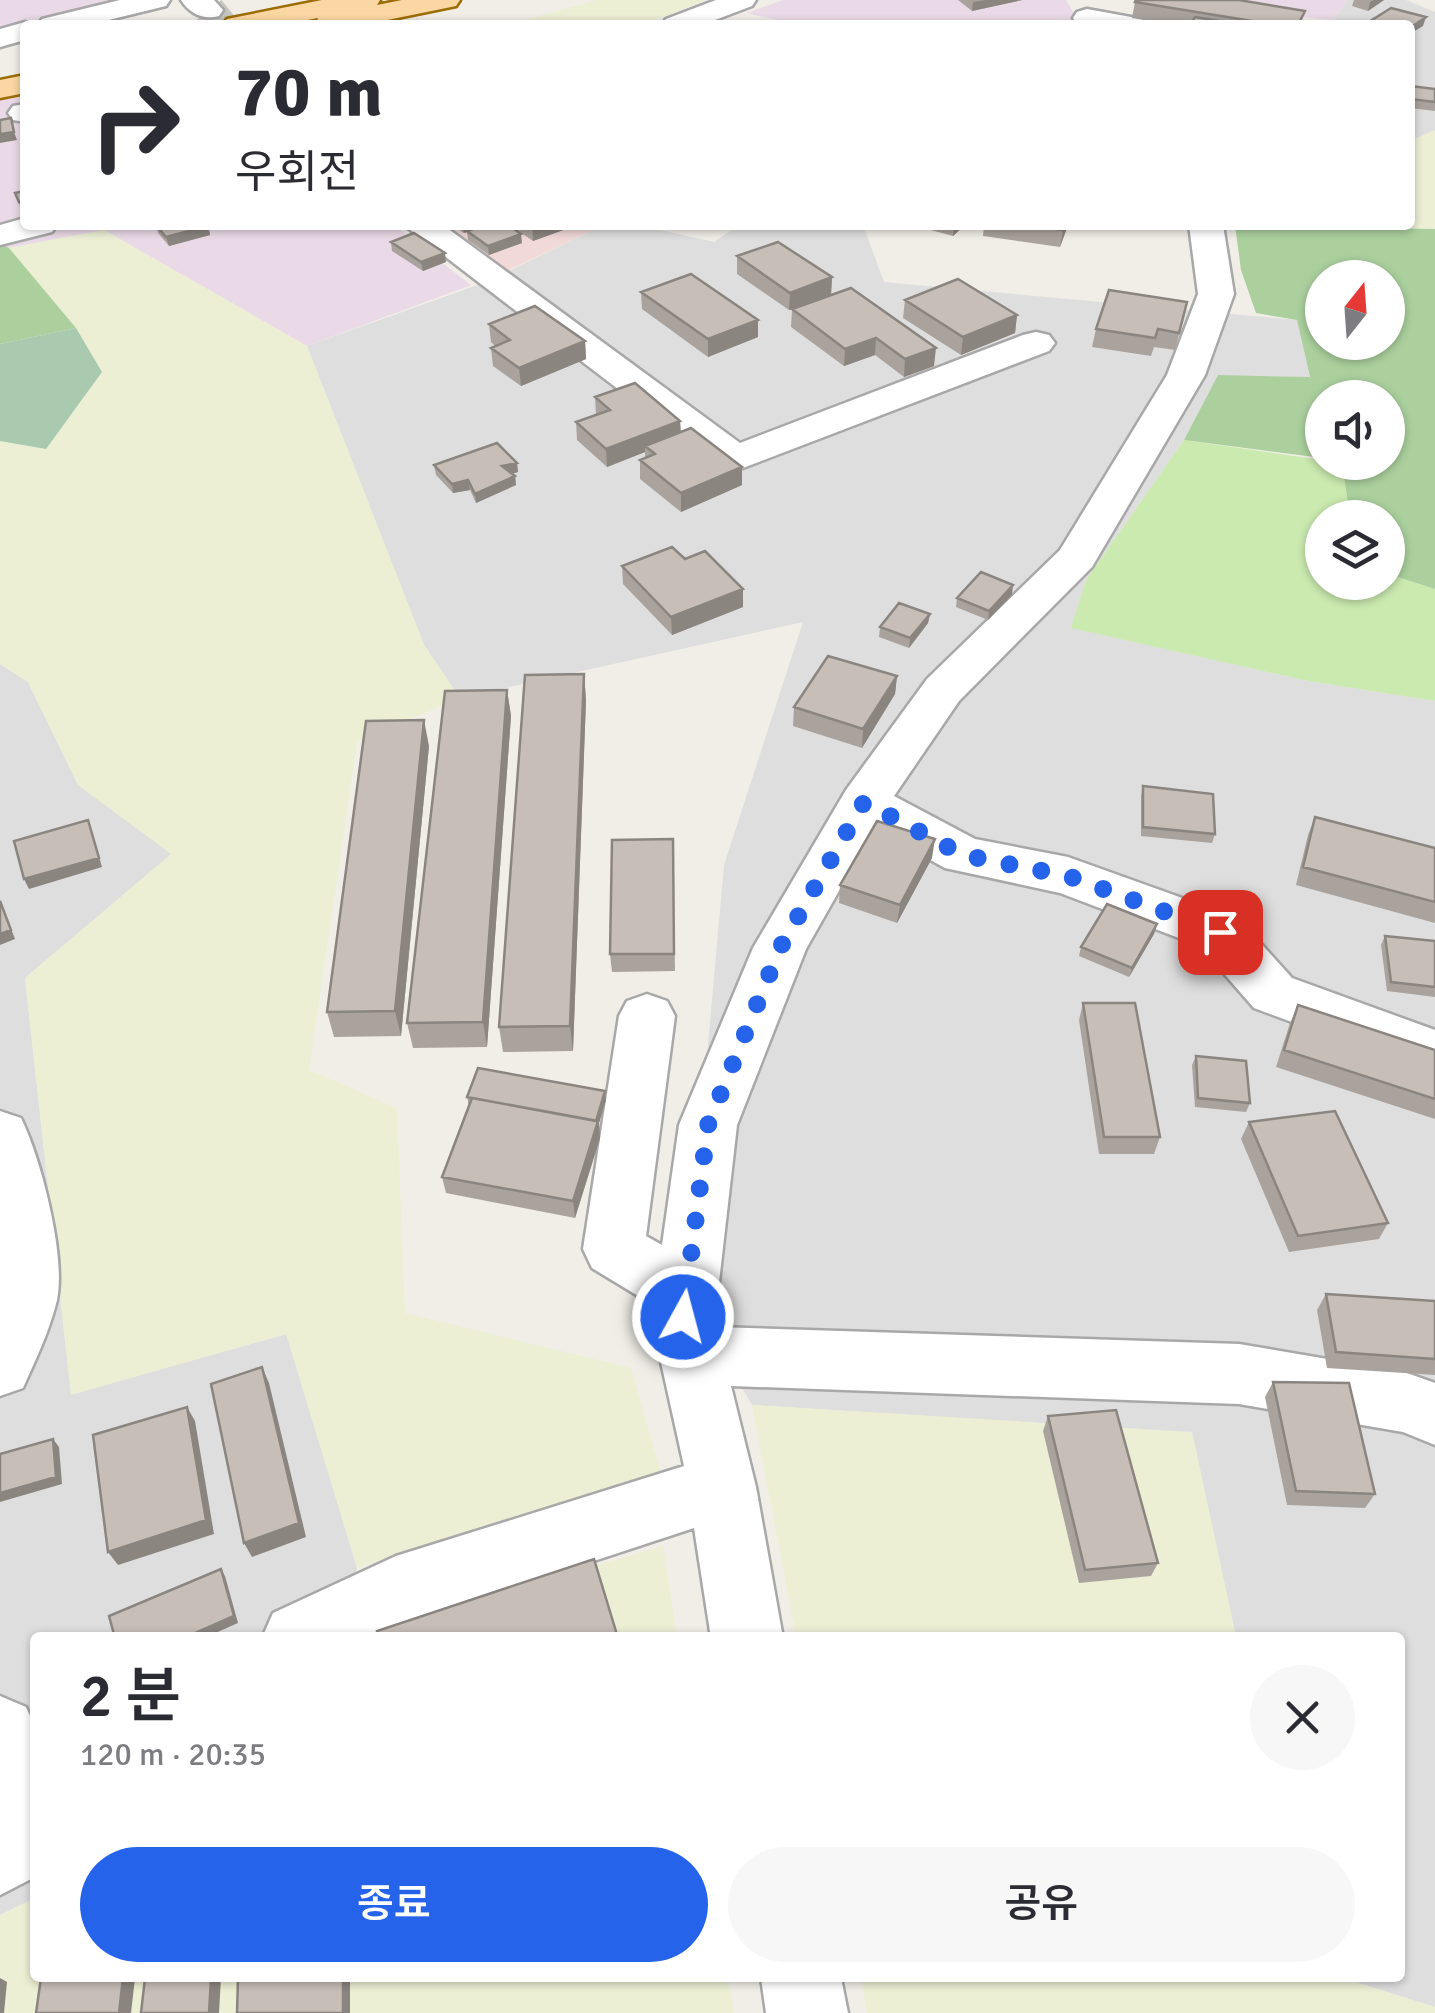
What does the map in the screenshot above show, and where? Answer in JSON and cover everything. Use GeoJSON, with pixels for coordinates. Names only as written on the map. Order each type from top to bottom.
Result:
{"type":"FeatureCollection","features":[{"type":"Feature","properties":{"kind":"main road"},"geometry":{"type":"LineString","coordinates":[[263,20],[366,0]]}},
{"type":"Feature","properties":{"kind":"main road"},"geometry":{"type":"LineString","coordinates":[[346,20],[446,0]]}},
{"type":"Feature","properties":{"kind":"street"},"geometry":{"type":"LineString","coordinates":[[73,20],[156,0]]}},
{"type":"Feature","properties":{"kind":"street"},"geometry":{"type":"LineString","coordinates":[[689,20],[742,0]]}},
{"type":"Feature","properties":{"kind":"street"},"geometry":{"type":"LineString","coordinates":[[1076,11],[1112,20]]}},
{"type":"Feature","properties":{"kind":"street"},"geometry":{"type":"LineString","coordinates":[[429,230],[735,459],[1036,342]]}},
{"type":"Feature","properties":{"kind":"street"},"geometry":{"type":"LineString","coordinates":[[745,1632],[722,1487],[683,1317],[708,1125],[780,948],[864,802],[944,690],[1077,558],[1186,375],[1216,294],[1209,250],[1228,230]]}},
{"type":"Feature","properties":{"kind":"street"},"geometry":{"type":"LineString","coordinates":[[864,802],[963,855],[1068,876],[1220,932],[1273,993],[1435,1052]]}},
{"type":"Feature","properties":{"kind":"street"},"geometry":{"type":"LineString","coordinates":[[646,1016],[614,1248],[686,1292]]}},
{"type":"Feature","properties":{"kind":"street"},"geometry":{"type":"LineString","coordinates":[[0,1135],[24,1227],[26,1298],[0,1368]]}},
{"type":"Feature","properties":{"kind":"street"},"geometry":{"type":"LineString","coordinates":[[692,1355],[1239,1374],[1404,1402],[1435,1414]]}},
{"type":"Feature","properties":{"kind":"street"},"geometry":{"type":"LineString","coordinates":[[311,1632],[396,1592],[722,1487]]}},
{"type":"Feature","properties":{"kind":"street"},"geometry":{"type":"LineString","coordinates":[[0,1732],[30,1806]]}},
{"type":"Feature","properties":{"kind":"street"},"geometry":{"type":"LineString","coordinates":[[0,1856],[30,1831]]}},
{"type":"Feature","properties":{"kind":"street"},"geometry":{"type":"LineString","coordinates":[[802,1982],[807,2013]]}},
{"type":"Feature","properties":{"kind":"shaded area"},"geometry":{"type":"Polygon","coordinates":[[[0,0],[147,0],[58,20],[20,20],[20,29],[0,33],[0,0]]]}},
{"type":"Feature","properties":{"kind":"shaded area"},"geometry":{"type":"Polygon","coordinates":[[[783,0],[1066,0],[1078,20],[776,20],[747,13],[783,0]]]}},
{"type":"Feature","properties":{"kind":"shaded area"},"geometry":{"type":"Polygon","coordinates":[[[1231,0],[1347,0],[1332,20],[1238,10],[1231,0]]]}},
{"type":"Feature","properties":{"kind":"shaded area"},"geometry":{"type":"Polygon","coordinates":[[[1347,0],[1406,0],[1435,12],[1435,130],[1415,139],[1415,20],[1333,20],[1347,0]]]}},
{"type":"Feature","properties":{"kind":"shaded area"},"geometry":{"type":"Polygon","coordinates":[[[20,97],[20,230],[104,230],[9,248],[0,243],[0,100],[20,97]]]}},
{"type":"Feature","properties":{"kind":"shaded area"},"geometry":{"type":"Polygon","coordinates":[[[104,230],[400,230],[471,285],[307,346],[104,230]]]}},
{"type":"Feature","properties":{"kind":"shaded area"},"geometry":{"type":"Polygon","coordinates":[[[449,230],[593,230],[507,271],[449,230]]]}},
{"type":"Feature","properties":{"kind":"shaded area"},"geometry":{"type":"Polygon","coordinates":[[[593,230],[660,230],[714,242],[732,230],[865,230],[884,282],[1297,320],[1310,377],[1218,376],[1184,440],[1086,580],[1072,628],[1308,681],[1435,701],[1435,2007],[1355,1982],[1405,1982],[1405,1632],[1235,1632],[1192,1433],[752,1405],[686,1292],[724,865],[803,622],[460,698],[424,645],[307,346],[486,282],[593,230]]]}},
{"type":"Feature","properties":{"kind":"shaded area"},"geometry":{"type":"Polygon","coordinates":[[[0,664],[28,682],[78,785],[172,854],[25,978],[71,1394],[287,1334],[357,1568],[340,1632],[30,1632],[30,1900],[0,1915],[0,664]]]}},
{"type":"Feature","properties":{"kind":"green space"},"geometry":{"type":"Polygon","coordinates":[[[597,0],[706,0],[656,20],[524,20],[597,0]]]}},
{"type":"Feature","properties":{"kind":"green space"},"geometry":{"type":"Polygon","coordinates":[[[1435,130],[1435,229],[1415,228],[1415,139],[1435,130]]]}},
{"type":"Feature","properties":{"kind":"green space"},"geometry":{"type":"Polygon","coordinates":[[[1435,229],[1435,589],[1405,579],[1405,500],[1347,500],[1345,480],[1405,480],[1405,380],[1305,380],[1305,456],[1184,440],[1218,375],[1310,377],[1306,360],[1405,360],[1405,260],[1305,260],[1305,355],[1297,320],[1256,313],[1241,270],[1236,230],[1435,229]]]}},
{"type":"Feature","properties":{"kind":"green space"},"geometry":{"type":"Polygon","coordinates":[[[104,230],[307,346],[424,645],[460,698],[357,742],[309,1070],[397,1108],[405,1313],[631,1368],[663,1480],[357,1568],[286,1334],[71,1395],[25,978],[171,854],[78,785],[28,682],[0,664],[0,441],[46,449],[102,372],[76,328],[9,248],[104,230]]]}},
{"type":"Feature","properties":{"kind":"green space"},"geometry":{"type":"Polygon","coordinates":[[[0,243],[9,248],[76,328],[0,344],[0,243]]]}},
{"type":"Feature","properties":{"kind":"green space"},"geometry":{"type":"Polygon","coordinates":[[[76,328],[102,372],[46,449],[0,441],[0,344],[76,328]]]}},
{"type":"Feature","properties":{"kind":"green space"},"geometry":{"type":"Polygon","coordinates":[[[1184,440],[1305,458],[1305,480],[1345,480],[1347,500],[1305,500],[1305,600],[1405,600],[1405,579],[1435,589],[1435,701],[1308,681],[1071,628],[1086,580],[1184,440]]]}},
{"type":"Feature","properties":{"kind":"green space"},"geometry":{"type":"Polygon","coordinates":[[[752,1405],[1192,1432],[1235,1632],[795,1632],[752,1405]]]}},
{"type":"Feature","properties":{"kind":"green space"},"geometry":{"type":"Polygon","coordinates":[[[663,1546],[676,1632],[365,1632],[663,1546]]]}},
{"type":"Feature","properties":{"kind":"green space"},"geometry":{"type":"Polygon","coordinates":[[[30,1900],[30,1982],[730,1982],[734,2013],[0,2013],[0,1915],[30,1900]]]}},
{"type":"Feature","properties":{"kind":"green space"},"geometry":{"type":"Polygon","coordinates":[[[862,1982],[1355,1982],[1435,2007],[1435,2013],[867,2013],[862,1982]]]}},
{"type":"Feature","properties":{"kind":"building"},"geometry":{"type":"Polygon","coordinates":[[[1239,0],[1305,11],[1300,20],[1245,20],[1135,2],[1239,0]]]}},
{"type":"Feature","properties":{"kind":"building"},"geometry":{"type":"Polygon","coordinates":[[[1391,8],[1426,17],[1415,25],[1415,20],[1372,20],[1391,8]]]}},
{"type":"Feature","properties":{"kind":"building"},"geometry":{"type":"Polygon","coordinates":[[[1415,87],[1435,89],[1435,102],[1415,100],[1415,87]]]}},
{"type":"Feature","properties":{"kind":"building"},"geometry":{"type":"Polygon","coordinates":[[[11,118],[14,132],[0,134],[0,120],[11,118]]]}},
{"type":"Feature","properties":{"kind":"building"},"geometry":{"type":"Polygon","coordinates":[[[160,230],[193,230],[166,237],[160,230]]]}},
{"type":"Feature","properties":{"kind":"building"},"geometry":{"type":"Polygon","coordinates":[[[515,230],[521,234],[488,246],[467,231],[515,230]]]}},
{"type":"Feature","properties":{"kind":"building"},"geometry":{"type":"Polygon","coordinates":[[[414,233],[445,253],[421,262],[391,242],[414,233]]]}},
{"type":"Feature","properties":{"kind":"building"},"geometry":{"type":"Polygon","coordinates":[[[778,242],[832,277],[790,293],[737,256],[778,242]]]}},
{"type":"Feature","properties":{"kind":"building"},"geometry":{"type":"Polygon","coordinates":[[[691,274],[758,320],[708,339],[641,292],[691,274]]]}},
{"type":"Feature","properties":{"kind":"building"},"geometry":{"type":"Polygon","coordinates":[[[958,279],[1017,315],[963,337],[905,300],[958,279]]]}},
{"type":"Feature","properties":{"kind":"building"},"geometry":{"type":"Polygon","coordinates":[[[851,288],[936,348],[905,359],[876,338],[845,349],[792,309],[851,288]]]}},
{"type":"Feature","properties":{"kind":"building"},"geometry":{"type":"Polygon","coordinates":[[[1109,290],[1187,302],[1179,333],[1158,329],[1155,338],[1096,329],[1109,290]]]}},
{"type":"Feature","properties":{"kind":"building"},"geometry":{"type":"Polygon","coordinates":[[[535,306],[585,341],[519,368],[491,348],[510,340],[489,324],[535,306]]]}},
{"type":"Feature","properties":{"kind":"building"},"geometry":{"type":"Polygon","coordinates":[[[635,383],[680,421],[606,449],[576,422],[610,410],[595,397],[635,383]]]}},
{"type":"Feature","properties":{"kind":"building"},"geometry":{"type":"Polygon","coordinates":[[[691,428],[742,467],[681,493],[640,460],[655,454],[645,446],[691,428]]]}},
{"type":"Feature","properties":{"kind":"building"},"geometry":{"type":"Polygon","coordinates":[[[497,443],[517,463],[502,466],[515,476],[475,494],[468,480],[452,484],[434,465],[497,443]]]}},
{"type":"Feature","properties":{"kind":"building"},"geometry":{"type":"Polygon","coordinates":[[[672,547],[685,559],[705,551],[743,589],[671,617],[622,566],[672,547]]]}},
{"type":"Feature","properties":{"kind":"building"},"geometry":{"type":"Polygon","coordinates":[[[981,572],[1013,585],[989,611],[957,598],[981,572]]]}},
{"type":"Feature","properties":{"kind":"building"},"geometry":{"type":"Polygon","coordinates":[[[899,603],[930,614],[910,638],[880,627],[899,603]]]}},
{"type":"Feature","properties":{"kind":"building"},"geometry":{"type":"Polygon","coordinates":[[[828,656],[897,676],[863,729],[794,707],[828,656]]]}},
{"type":"Feature","properties":{"kind":"building"},"geometry":{"type":"Polygon","coordinates":[[[584,674],[570,1026],[499,1027],[525,675],[584,674]]]}},
{"type":"Feature","properties":{"kind":"building"},"geometry":{"type":"Polygon","coordinates":[[[507,690],[483,1022],[407,1023],[445,691],[507,690]]]}},
{"type":"Feature","properties":{"kind":"building"},"geometry":{"type":"Polygon","coordinates":[[[424,720],[395,1011],[327,1012],[366,721],[424,720]]]}},
{"type":"Feature","properties":{"kind":"building"},"geometry":{"type":"Polygon","coordinates":[[[1143,786],[1213,794],[1215,834],[1143,827],[1143,786]]]}},
{"type":"Feature","properties":{"kind":"building"},"geometry":{"type":"Polygon","coordinates":[[[1315,817],[1435,848],[1435,902],[1303,867],[1315,817]]]}},
{"type":"Feature","properties":{"kind":"building"},"geometry":{"type":"Polygon","coordinates":[[[88,820],[99,858],[24,879],[14,841],[88,820]]]}},
{"type":"Feature","properties":{"kind":"building"},"geometry":{"type":"Polygon","coordinates":[[[877,821],[935,839],[900,905],[840,885],[877,821]]]}},
{"type":"Feature","properties":{"kind":"building"},"geometry":{"type":"Polygon","coordinates":[[[673,839],[674,954],[610,954],[612,840],[673,839]]]}},
{"type":"Feature","properties":{"kind":"building"},"geometry":{"type":"Polygon","coordinates":[[[0,901],[11,930],[0,934],[0,901]]]}},
{"type":"Feature","properties":{"kind":"building"},"geometry":{"type":"Polygon","coordinates":[[[1107,904],[1157,924],[1132,968],[1081,947],[1107,904]]]}},
{"type":"Feature","properties":{"kind":"building"},"geometry":{"type":"Polygon","coordinates":[[[1385,936],[1435,941],[1435,987],[1391,982],[1385,936]]]}},
{"type":"Feature","properties":{"kind":"building"},"geometry":{"type":"Polygon","coordinates":[[[1083,1003],[1135,1003],[1160,1137],[1104,1137],[1083,1003]]]}},
{"type":"Feature","properties":{"kind":"building"},"geometry":{"type":"Polygon","coordinates":[[[1298,1005],[1435,1050],[1435,1099],[1284,1050],[1298,1005]]]}},
{"type":"Feature","properties":{"kind":"building"},"geometry":{"type":"Polygon","coordinates":[[[1196,1056],[1246,1061],[1250,1103],[1198,1098],[1196,1056]]]}},
{"type":"Feature","properties":{"kind":"building"},"geometry":{"type":"Polygon","coordinates":[[[478,1068],[605,1091],[596,1121],[467,1097],[478,1068]]]}},
{"type":"Feature","properties":{"kind":"building"},"geometry":{"type":"Polygon","coordinates":[[[472,1098],[598,1121],[573,1201],[442,1177],[472,1098]]]}},
{"type":"Feature","properties":{"kind":"building"},"geometry":{"type":"Polygon","coordinates":[[[1335,1111],[1388,1223],[1298,1236],[1249,1122],[1335,1111]]]}},
{"type":"Feature","properties":{"kind":"building"},"geometry":{"type":"Polygon","coordinates":[[[1326,1294],[1435,1301],[1435,1359],[1336,1352],[1326,1294]]]}},
{"type":"Feature","properties":{"kind":"building"},"geometry":{"type":"Polygon","coordinates":[[[262,1367],[299,1523],[244,1543],[211,1384],[262,1367]]]}},
{"type":"Feature","properties":{"kind":"building"},"geometry":{"type":"Polygon","coordinates":[[[1273,1382],[1349,1383],[1375,1494],[1296,1491],[1273,1382]]]}},
{"type":"Feature","properties":{"kind":"building"},"geometry":{"type":"Polygon","coordinates":[[[187,1407],[206,1520],[108,1552],[93,1435],[187,1407]]]}},
{"type":"Feature","properties":{"kind":"building"},"geometry":{"type":"Polygon","coordinates":[[[1116,1410],[1158,1563],[1085,1570],[1048,1416],[1116,1410]]]}},
{"type":"Feature","properties":{"kind":"building"},"geometry":{"type":"Polygon","coordinates":[[[53,1439],[56,1477],[0,1493],[0,1454],[53,1439]]]}},
{"type":"Feature","properties":{"kind":"building"},"geometry":{"type":"Polygon","coordinates":[[[594,1559],[616,1632],[377,1632],[594,1559]]]}},
{"type":"Feature","properties":{"kind":"building"},"geometry":{"type":"Polygon","coordinates":[[[221,1569],[234,1616],[198,1632],[113,1632],[109,1616],[221,1569]]]}},
{"type":"Feature","properties":{"kind":"building"},"geometry":{"type":"Polygon","coordinates":[[[40,1982],[123,1982],[119,2013],[36,2013],[40,1982]]]}},
{"type":"Feature","properties":{"kind":"building"},"geometry":{"type":"Polygon","coordinates":[[[145,1982],[211,1982],[209,2013],[141,2013],[145,1982]]]}},
{"type":"Feature","properties":{"kind":"building"},"geometry":{"type":"Polygon","coordinates":[[[238,1982],[343,1982],[343,2013],[237,2013],[238,1982]]]}},
{"type":"Feature","properties":{"kind":"tunnel"},"geometry":{"type":"LineString","coordinates":[[209,10],[217,20]]}},
{"type":"Feature","properties":{"kind":"route"},"geometry":{"type":"LineString","coordinates":[[683,1317],[708,1125],[780,948],[864,802],[963,855],[1068,876],[1220,932]]}}]}
